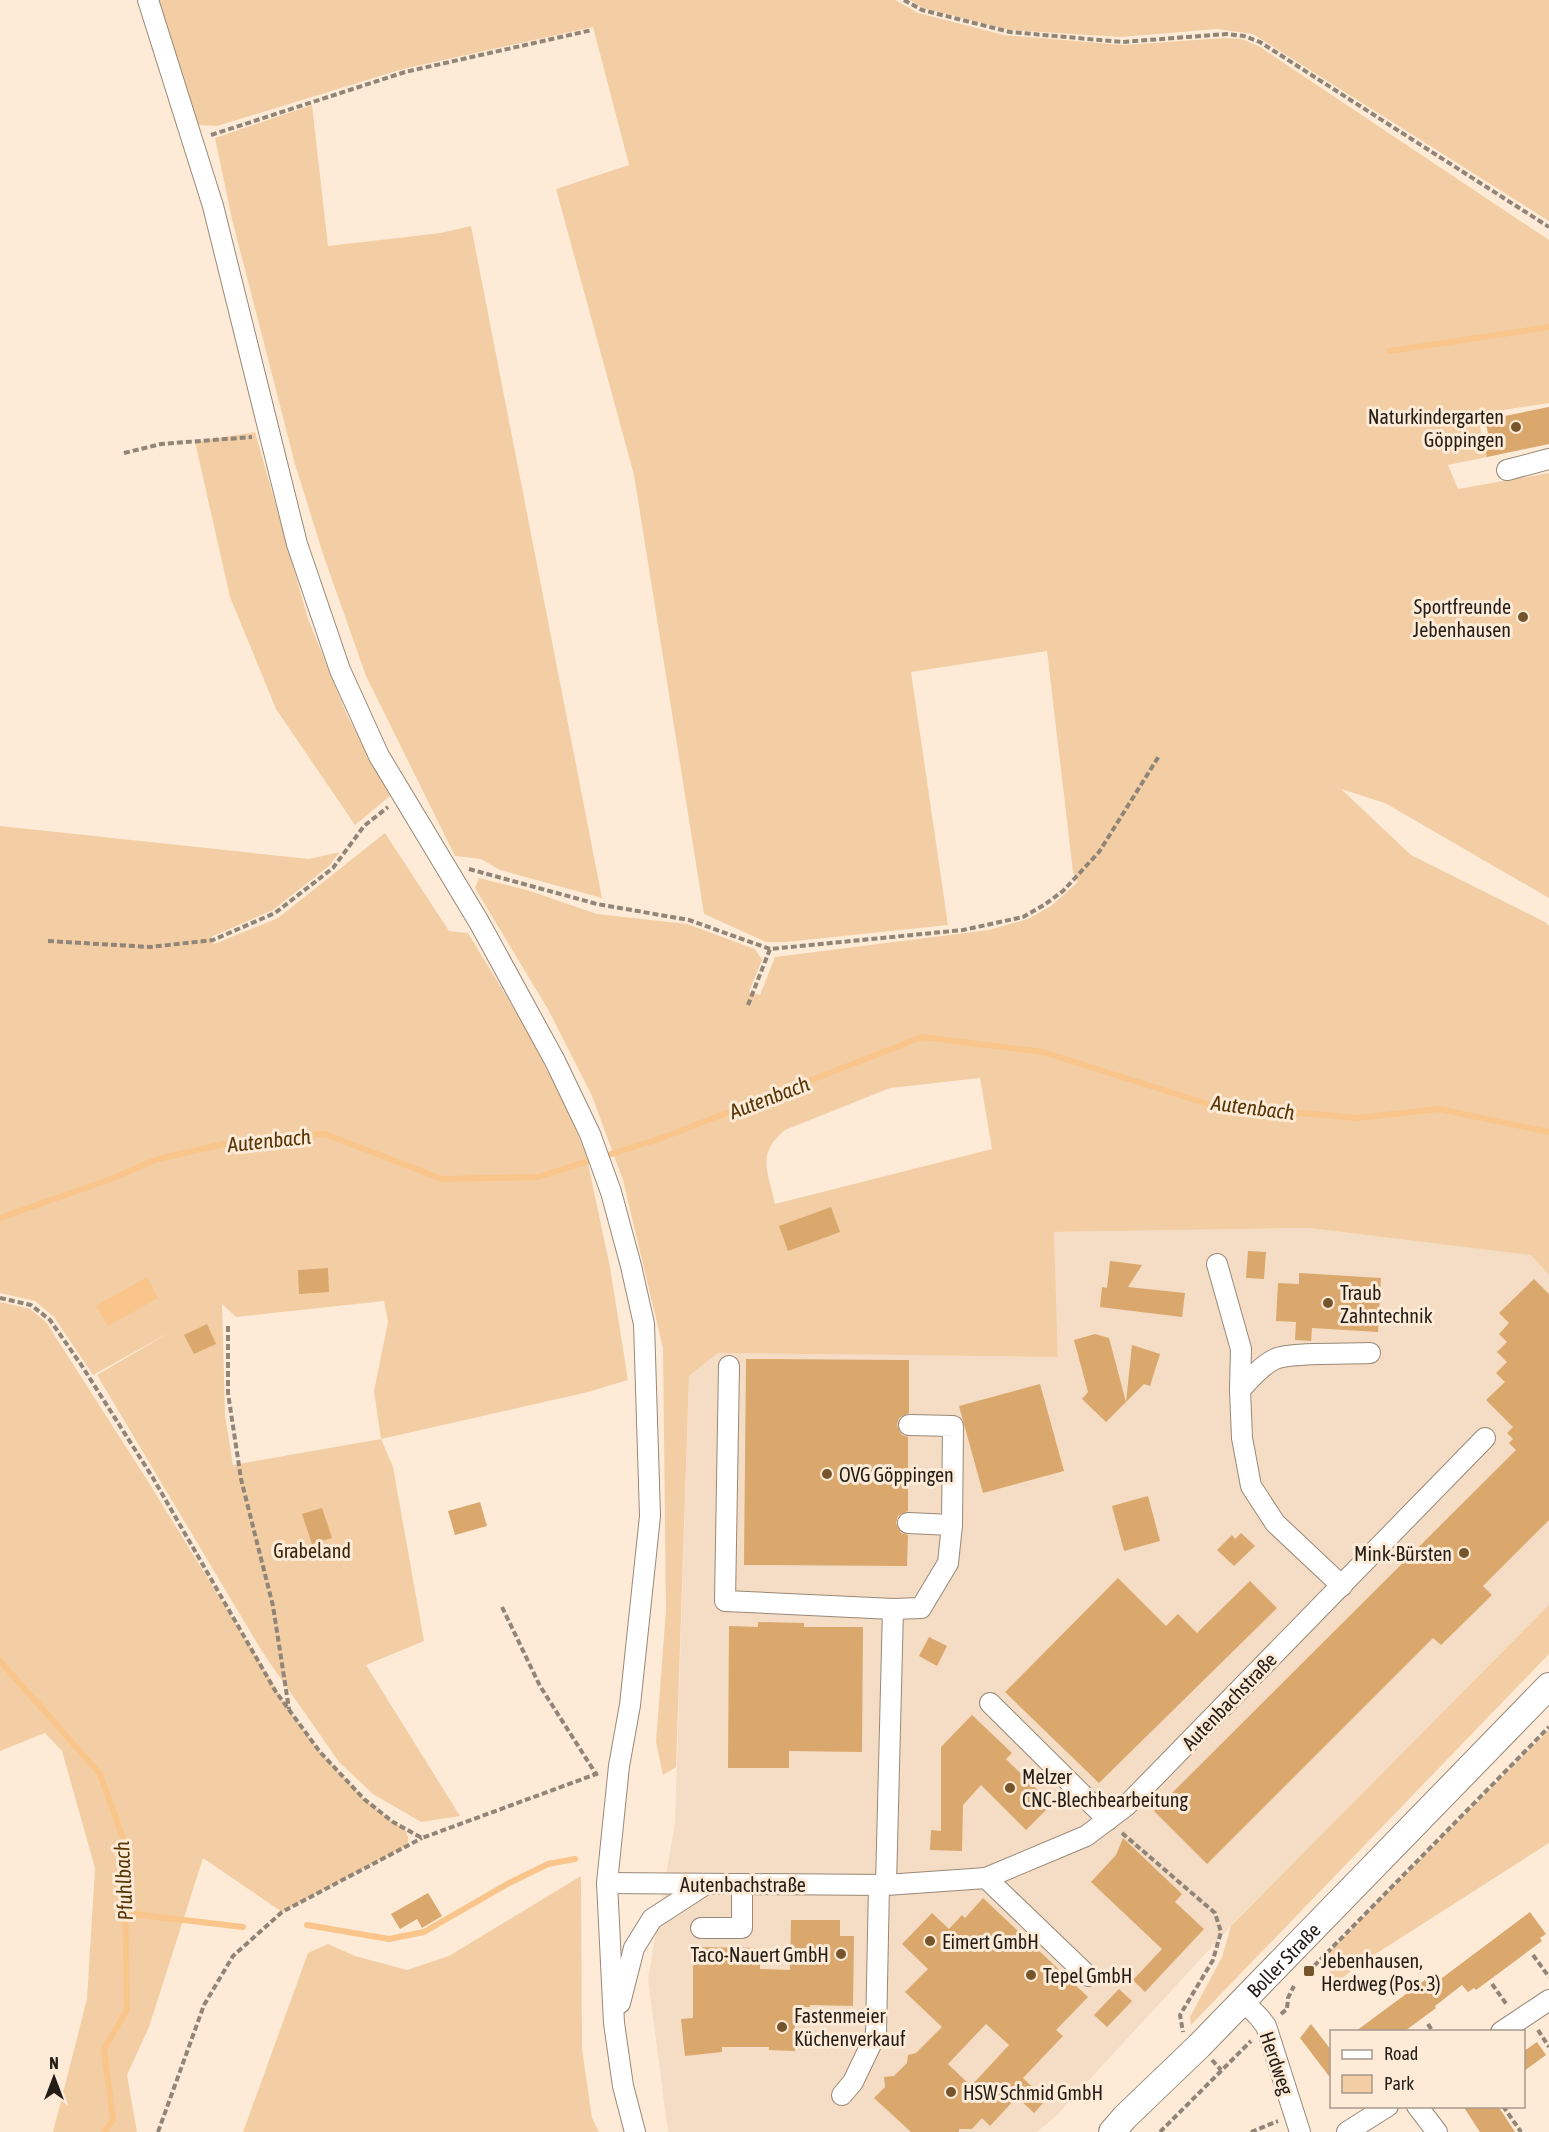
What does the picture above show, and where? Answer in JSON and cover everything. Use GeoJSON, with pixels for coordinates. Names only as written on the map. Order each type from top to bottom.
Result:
{"type":"FeatureCollection","features":[{"type":"Feature","properties":{"kind":"main road","name":"Boller Straße"},"geometry":{"type":"LineString","coordinates":[[1112,2132],[1200,2046],[1549,1686]]}},
{"type":"Feature","properties":{"kind":"street"},"geometry":{"type":"LineString","coordinates":[[148,0],[213,206],[297,544],[340,670],[379,756],[479,922],[555,1061],[590,1134],[611,1192],[631,1266],[644,1324],[650,1516],[630,1705],[619,1766],[607,1883],[614,2023],[623,2086],[635,2132]]}},
{"type":"Feature","properties":{"kind":"street"},"geometry":{"type":"LineString","coordinates":[[1507,470],[1549,459]]}},
{"type":"Feature","properties":{"kind":"street"},"geometry":{"type":"LineString","coordinates":[[1217,1264],[1241,1349],[1242,1438],[1251,1486],[1275,1523],[1342,1586]]}},
{"type":"Feature","properties":{"kind":"street"},"geometry":{"type":"LineString","coordinates":[[1240,1390],[1257,1371],[1277,1358],[1370,1353]]}},
{"type":"Feature","properties":{"kind":"street"},"geometry":{"type":"LineString","coordinates":[[729,1366],[725,1601],[893,1609],[921,1608],[948,1563],[953,1426],[909,1425]]}},
{"type":"Feature","properties":{"kind":"street","name":"Autenbachstraße"},"geometry":{"type":"LineString","coordinates":[[607,1883],[882,1885],[986,1878],[1086,1836],[1134,1797],[1485,1438]]}},
{"type":"Feature","properties":{"kind":"street"},"geometry":{"type":"LineString","coordinates":[[908,1523],[951,1525]]}},
{"type":"Feature","properties":{"kind":"street"},"geometry":{"type":"LineString","coordinates":[[842,2095],[854,2082],[876,2034],[893,1609]]}},
{"type":"Feature","properties":{"kind":"street"},"geometry":{"type":"LineString","coordinates":[[990,1703],[1108,1820]]}},
{"type":"Feature","properties":{"kind":"street"},"geometry":{"type":"LineString","coordinates":[[986,1878],[1088,1976]]}},
{"type":"Feature","properties":{"kind":"street"},"geometry":{"type":"LineString","coordinates":[[614,2023],[634,1947],[651,1919],[706,1884]]}},
{"type":"Feature","properties":{"kind":"street"},"geometry":{"type":"LineString","coordinates":[[701,1928],[742,1928],[742,1884]]}},
{"type":"Feature","properties":{"kind":"street"},"geometry":{"type":"LineString","coordinates":[[1503,2030],[1549,2000]]}},
{"type":"Feature","properties":{"kind":"street","name":"Herdweg"},"geometry":{"type":"LineString","coordinates":[[1243,2001],[1266,2026],[1297,2123]]}},
{"type":"Feature","properties":{"kind":"street"},"geometry":{"type":"LineString","coordinates":[[1347,2132],[1385,2108]]}},
{"type":"Feature","properties":{"kind":"street"},"geometry":{"type":"LineString","coordinates":[[1419,2108],[1437,2132]]}},
{"type":"Feature","properties":{"kind":"path"},"geometry":{"type":"LineString","coordinates":[[904,0],[922,10],[1010,32],[1122,42],[1227,34],[1252,39],[1549,227]]}},
{"type":"Feature","properties":{"kind":"path"},"geometry":{"type":"LineString","coordinates":[[193,141],[405,72],[592,30]]}},
{"type":"Feature","properties":{"kind":"path"},"geometry":{"type":"LineString","coordinates":[[124,453],[160,444],[249,438],[270,432]]}},
{"type":"Feature","properties":{"kind":"path"},"geometry":{"type":"LineString","coordinates":[[442,861],[597,904],[688,920],[770,949],[963,930],[1023,917],[1063,891],[1099,852],[1159,756]]}},
{"type":"Feature","properties":{"kind":"path"},"geometry":{"type":"LineString","coordinates":[[48,941],[150,947],[213,940],[275,913],[333,868],[364,826],[403,795]]}},
{"type":"Feature","properties":{"kind":"path"},"geometry":{"type":"LineString","coordinates":[[748,1005],[770,949]]}},
{"type":"Feature","properties":{"kind":"path"},"geometry":{"type":"LineString","coordinates":[[0,1298],[31,1305],[50,1320],[153,1478],[290,1712],[320,1752],[364,1799],[393,1822],[422,1838]]}},
{"type":"Feature","properties":{"kind":"path"},"geometry":{"type":"LineString","coordinates":[[228,1326],[228,1393],[241,1479],[273,1606],[290,1712]]}},
{"type":"Feature","properties":{"kind":"path"},"geometry":{"type":"LineString","coordinates":[[502,1607],[540,1686],[596,1774]]}},
{"type":"Feature","properties":{"kind":"path"},"geometry":{"type":"LineString","coordinates":[[1314,1966],[1549,1727]]}},
{"type":"Feature","properties":{"kind":"path"},"geometry":{"type":"LineString","coordinates":[[159,2132],[204,2005],[233,1956],[282,1912],[422,1838],[619,1766]]}},
{"type":"Feature","properties":{"kind":"path"},"geometry":{"type":"LineString","coordinates":[[1108,1820],[1215,1913],[1221,1932],[1213,1960],[1180,2015],[1183,2032],[1200,2046],[1221,2070]]}},
{"type":"Feature","properties":{"kind":"path"},"geometry":{"type":"LineString","coordinates":[[1533,1955],[1549,1977]]}},
{"type":"Feature","properties":{"kind":"path"},"geometry":{"type":"LineString","coordinates":[[1492,1984],[1518,2020]]}},
{"type":"Feature","properties":{"kind":"path"},"geometry":{"type":"LineString","coordinates":[[1160,2132],[1266,2026],[1287,2009],[1288,1998],[1294,1986]]}},
{"type":"Feature","properties":{"kind":"path"},"geometry":{"type":"LineString","coordinates":[[1428,2024],[1432,2030]]}},
{"type":"Feature","properties":{"kind":"path"},"geometry":{"type":"LineString","coordinates":[[1504,2108],[1521,2132]]}},
{"type":"Feature","properties":{"kind":"path"},"geometry":{"type":"LineString","coordinates":[[1251,2132],[1297,2123]]}},
{"type":"Feature","properties":{"kind":"shaded area"},"geometry":{"type":"Polygon","coordinates":[[[1309,1228],[1532,1255],[1549,1275],[1549,1611],[1521,1642],[1241,1915],[1056,2116],[1037,2132],[668,2132],[648,1979],[675,1823],[689,1376],[718,1353],[1058,1357],[1054,1232],[1309,1228]]]}},
{"type":"Feature","properties":{"kind":"shaded area"},"geometry":{"type":"Polygon","coordinates":[[[147,1277],[158,1298],[108,1326],[96,1306],[147,1277]]]}},
{"type":"Feature","properties":{"kind":"green space"},"geometry":{"type":"Polygon","coordinates":[[[156,0],[895,0],[918,13],[1004,35],[1124,45],[1224,38],[1242,39],[1260,47],[1549,240],[1549,403],[1477,414],[1487,457],[1448,465],[1458,489],[1549,473],[1549,898],[1385,803],[1341,789],[1411,855],[1549,926],[1549,1275],[1531,1255],[1309,1228],[1054,1232],[1058,1357],[718,1353],[689,1376],[676,1767],[663,1775],[656,1742],[666,1610],[663,1348],[623,1180],[592,1096],[549,1011],[475,888],[479,878],[527,890],[597,914],[687,924],[755,949],[762,960],[749,992],[760,995],[775,957],[989,930],[1028,919],[1051,906],[1078,882],[1073,872],[1047,651],[911,672],[948,925],[786,942],[766,942],[704,914],[634,475],[556,189],[629,165],[593,27],[403,69],[217,126],[197,125],[156,0]],[[980,1078],[890,1088],[785,1130],[770,1147],[766,1164],[775,1204],[992,1149],[980,1078]]]}},
{"type":"Feature","properties":{"kind":"green space"},"geometry":{"type":"Polygon","coordinates":[[[910,0],[1549,0],[1549,221],[1253,34],[1217,29],[1121,37],[1010,30],[923,8],[910,0]]]}},
{"type":"Feature","properties":{"kind":"green space"},"geometry":{"type":"Polygon","coordinates":[[[312,105],[328,246],[441,233],[471,226],[602,898],[500,870],[481,859],[455,856],[366,676],[324,557],[295,464],[232,219],[215,138],[312,105]]]}},
{"type":"Feature","properties":{"kind":"green space"},"geometry":{"type":"Polygon","coordinates":[[[255,432],[308,619],[347,715],[390,796],[355,825],[276,709],[230,597],[195,442],[255,432]]]}},
{"type":"Feature","properties":{"kind":"green space","name":"Grabeland"},"geometry":{"type":"Polygon","coordinates":[[[0,826],[309,859],[340,852],[329,866],[273,910],[211,937],[214,944],[278,918],[385,833],[449,931],[468,933],[525,1027],[565,1105],[586,1154],[610,1267],[628,1380],[588,1392],[381,1439],[393,1467],[424,1641],[366,1665],[460,1816],[421,1822],[373,1794],[339,1762],[263,1653],[97,1375],[172,1331],[93,1375],[54,1317],[35,1301],[0,1293],[0,826]],[[384,1301],[236,1317],[222,1304],[225,1415],[233,1465],[381,1439],[374,1391],[388,1322],[384,1301]]]}},
{"type":"Feature","properties":{"kind":"green space"},"geometry":{"type":"Polygon","coordinates":[[[0,1302],[30,1309],[46,1322],[149,1483],[290,1712],[320,1752],[364,1799],[405,1829],[408,1837],[408,1845],[282,1912],[203,1858],[149,2027],[127,2075],[137,2132],[53,2132],[87,1999],[95,1868],[62,1751],[45,1733],[0,1751],[0,1302]]]}},
{"type":"Feature","properties":{"kind":"green space"},"geometry":{"type":"Polygon","coordinates":[[[1549,1605],[1549,1654],[1191,2025],[1190,2017],[1222,1957],[1231,1926],[1549,1605]]]}},
{"type":"Feature","properties":{"kind":"green space"},"geometry":{"type":"Polygon","coordinates":[[[1549,1730],[1549,1843],[1360,1964],[1331,1987],[1329,1952],[1549,1730]]]}},
{"type":"Feature","properties":{"kind":"green space"},"geometry":{"type":"Polygon","coordinates":[[[581,1876],[582,2049],[592,2118],[599,2132],[243,2132],[308,1953],[328,1944],[355,1956],[407,1970],[449,1956],[581,1876]]]}},
{"type":"Feature","properties":{"kind":"building"},"geometry":{"type":"Polygon","coordinates":[[[1549,407],[1549,444],[1487,457],[1482,434],[1488,433],[1485,420],[1549,407]]]}},
{"type":"Feature","properties":{"kind":"building"},"geometry":{"type":"Polygon","coordinates":[[[831,1207],[840,1232],[788,1251],[779,1226],[831,1207]]]}},
{"type":"Feature","properties":{"kind":"building"},"geometry":{"type":"Polygon","coordinates":[[[1248,1251],[1266,1252],[1264,1279],[1246,1278],[1248,1251]]]}},
{"type":"Feature","properties":{"kind":"building"},"geometry":{"type":"Polygon","coordinates":[[[1110,1261],[1142,1265],[1128,1287],[1185,1293],[1182,1317],[1100,1307],[1102,1287],[1107,1288],[1110,1261]]]}},
{"type":"Feature","properties":{"kind":"building"},"geometry":{"type":"Polygon","coordinates":[[[328,1268],[329,1292],[299,1294],[298,1270],[328,1268]]]}},
{"type":"Feature","properties":{"kind":"building","name":"Traub Zahntechnik"},"geometry":{"type":"Polygon","coordinates":[[[1299,1273],[1381,1278],[1378,1332],[1312,1328],[1311,1341],[1295,1340],[1296,1322],[1276,1321],[1278,1283],[1299,1284],[1299,1273]]]}},
{"type":"Feature","properties":{"kind":"building","name":"Mink-Bürsten"},"geometry":{"type":"Polygon","coordinates":[[[1534,1279],[1549,1294],[1549,1520],[1483,1586],[1492,1595],[1441,1645],[1433,1638],[1207,1864],[1154,1811],[1516,1450],[1509,1443],[1513,1439],[1507,1433],[1513,1427],[1486,1400],[1505,1382],[1496,1373],[1507,1362],[1497,1352],[1507,1342],[1499,1334],[1509,1323],[1499,1313],[1534,1279]]]}},
{"type":"Feature","properties":{"kind":"building"},"geometry":{"type":"Polygon","coordinates":[[[207,1324],[216,1344],[194,1354],[184,1335],[207,1324]]]}},
{"type":"Feature","properties":{"kind":"building"},"geometry":{"type":"Polygon","coordinates":[[[1095,1334],[1109,1338],[1126,1402],[1106,1422],[1082,1399],[1088,1392],[1074,1340],[1095,1334]]]}},
{"type":"Feature","properties":{"kind":"building"},"geometry":{"type":"Polygon","coordinates":[[[1132,1345],[1160,1354],[1150,1386],[1144,1384],[1126,1402],[1132,1345]]]}},
{"type":"Feature","properties":{"kind":"building","name":"OVG Göppingen"},"geometry":{"type":"Polygon","coordinates":[[[746,1359],[909,1360],[909,1413],[899,1418],[897,1425],[902,1435],[908,1437],[908,1511],[898,1516],[896,1523],[901,1533],[908,1535],[907,1566],[744,1565],[746,1359]]]}},
{"type":"Feature","properties":{"kind":"building"},"geometry":{"type":"Polygon","coordinates":[[[1040,1384],[1064,1471],[983,1493],[959,1406],[1040,1384]]]}},
{"type":"Feature","properties":{"kind":"building"},"geometry":{"type":"Polygon","coordinates":[[[1148,1496],[1160,1541],[1124,1551],[1112,1506],[1148,1496]]]}},
{"type":"Feature","properties":{"kind":"building"},"geometry":{"type":"Polygon","coordinates":[[[480,1502],[487,1526],[455,1535],[448,1511],[480,1502]]]}},
{"type":"Feature","properties":{"kind":"building"},"geometry":{"type":"Polygon","coordinates":[[[322,1508],[332,1538],[312,1544],[302,1514],[322,1508]]]}},
{"type":"Feature","properties":{"kind":"building"},"geometry":{"type":"Polygon","coordinates":[[[1241,1533],[1255,1546],[1234,1566],[1217,1550],[1232,1535],[1235,1539],[1241,1533]]]}},
{"type":"Feature","properties":{"kind":"building"},"geometry":{"type":"Polygon","coordinates":[[[1118,1578],[1166,1626],[1178,1614],[1197,1633],[1250,1581],[1277,1608],[1099,1783],[1005,1692],[1118,1578]]]}},
{"type":"Feature","properties":{"kind":"building"},"geometry":{"type":"Polygon","coordinates":[[[758,1622],[804,1623],[804,1627],[863,1627],[862,1752],[789,1751],[789,1768],[728,1768],[729,1626],[758,1627],[758,1622]]]}},
{"type":"Feature","properties":{"kind":"building"},"geometry":{"type":"Polygon","coordinates":[[[929,1637],[947,1646],[937,1666],[919,1656],[929,1637]]]}},
{"type":"Feature","properties":{"kind":"building"},"geometry":{"type":"Polygon","coordinates":[[[972,1715],[1012,1753],[1006,1759],[1052,1804],[1026,1830],[981,1785],[963,1805],[962,1851],[930,1850],[931,1830],[941,1831],[941,1747],[972,1715]]]}},
{"type":"Feature","properties":{"kind":"building"},"geometry":{"type":"Polygon","coordinates":[[[1123,1838],[1182,1894],[1175,1902],[1204,1929],[1145,1992],[1133,1980],[1162,1949],[1091,1882],[1116,1855],[1123,1838]]]}},
{"type":"Feature","properties":{"kind":"building"},"geometry":{"type":"Polygon","coordinates":[[[428,1893],[442,1916],[422,1928],[417,1919],[400,1929],[391,1914],[428,1893]]]}},
{"type":"Feature","properties":{"kind":"building"},"geometry":{"type":"Polygon","coordinates":[[[983,1898],[1088,1997],[1056,2030],[1063,2036],[1023,2078],[1046,2100],[1034,2113],[1017,2097],[990,2126],[982,2118],[972,2129],[959,2129],[959,2132],[911,2132],[874,2098],[885,2087],[884,2077],[894,2076],[907,2063],[908,2055],[916,2053],[942,2027],[905,1992],[928,1969],[902,1944],[932,1913],[949,1929],[962,1915],[965,1918],[983,1898]],[[986,2024],[948,2064],[971,2086],[1009,2045],[986,2024]]]}},
{"type":"Feature","properties":{"kind":"building"},"geometry":{"type":"Polygon","coordinates":[[[1530,1912],[1546,1934],[1540,1938],[1542,1941],[1476,1990],[1474,1988],[1468,1992],[1462,1985],[1406,2030],[1357,2030],[1425,1980],[1430,1987],[1530,1912]]]}},
{"type":"Feature","properties":{"kind":"building"},"geometry":{"type":"Polygon","coordinates":[[[791,1920],[840,1920],[840,1936],[854,1936],[853,2006],[795,2007],[795,2051],[769,2050],[769,2047],[722,2047],[722,2052],[685,2056],[681,2019],[693,2018],[693,1947],[760,1948],[760,1969],[790,1970],[791,1920]]]}},
{"type":"Feature","properties":{"kind":"building"},"geometry":{"type":"Polygon","coordinates":[[[1119,1989],[1132,2001],[1107,2027],[1094,2015],[1119,1989]]]}},
{"type":"Feature","properties":{"kind":"building"},"geometry":{"type":"Polygon","coordinates":[[[1311,2024],[1330,2048],[1330,2077],[1300,2038],[1311,2024]]]}},
{"type":"Feature","properties":{"kind":"building"},"geometry":{"type":"Polygon","coordinates":[[[1537,2042],[1546,2055],[1525,2070],[1525,2050],[1537,2042]]]}},
{"type":"Feature","properties":{"kind":"building"},"geometry":{"type":"Polygon","coordinates":[[[1464,2108],[1499,2108],[1515,2132],[1480,2132],[1464,2108]]]}},
{"type":"Feature","properties":{"kind":"waterway"},"geometry":{"type":"LineString","coordinates":[[1390,351],[1549,327]]}},
{"type":"Feature","properties":{"kind":"waterway","name":"Autenbach"},"geometry":{"type":"LineString","coordinates":[[0,1218],[108,1180],[158,1159],[241,1140],[325,1134],[442,1179],[538,1177],[662,1138],[922,1037],[1043,1052],[1211,1105],[1357,1118],[1439,1109],[1549,1132]]}},
{"type":"Feature","properties":{"kind":"waterway","name":"Pfuhlbach"},"geometry":{"type":"LineString","coordinates":[[0,1661],[100,1774],[124,1841],[127,2010],[104,2049],[113,2120],[104,2132]]}},
{"type":"Feature","properties":{"kind":"waterway"},"geometry":{"type":"LineString","coordinates":[[307,1925],[389,1939],[424,1932],[509,1883],[548,1864],[575,1859]]}},
{"type":"Feature","properties":{"kind":"waterway"},"geometry":{"type":"LineString","coordinates":[[125,1913],[243,1927]]}},
{"type":"Feature","properties":{"kind":"place","name":"Naturkindergarten Göppingen"},"geometry":{"type":"Point","coordinates":[1516,427]}},
{"type":"Feature","properties":{"kind":"place","name":"Sportfreunde Jebenhausen"},"geometry":{"type":"Point","coordinates":[1523,617]}},
{"type":"Feature","properties":{"kind":"place","name":"Traub Zahntechnik"},"geometry":{"type":"Point","coordinates":[1328,1303]}},
{"type":"Feature","properties":{"kind":"place","name":"OVG Göppingen"},"geometry":{"type":"Point","coordinates":[827,1474]}},
{"type":"Feature","properties":{"kind":"place","name":"Mink-Bürsten"},"geometry":{"type":"Point","coordinates":[1464,1553]}},
{"type":"Feature","properties":{"kind":"place","name":"Melzer CNC-Blechbearbeitung"},"geometry":{"type":"Point","coordinates":[1010,1788]}},
{"type":"Feature","properties":{"kind":"place","name":"Eimert GmbH"},"geometry":{"type":"Point","coordinates":[930,1941]}},
{"type":"Feature","properties":{"kind":"place","name":"Taco-Nauert GmbH"},"geometry":{"type":"Point","coordinates":[841,1954]}},
{"type":"Feature","properties":{"kind":"place","name":"Jebenhausen, Herdweg (Pos. 3)"},"geometry":{"type":"Point","coordinates":[1309,1971]}},
{"type":"Feature","properties":{"kind":"place","name":"Tepel GmbH"},"geometry":{"type":"Point","coordinates":[1031,1975]}},
{"type":"Feature","properties":{"kind":"place","name":"Fastenmeier Küchenverkauf"},"geometry":{"type":"Point","coordinates":[782,2027]}},
{"type":"Feature","properties":{"kind":"place","name":"HSW Schmid GmbH"},"geometry":{"type":"Point","coordinates":[951,2092]}}]}
